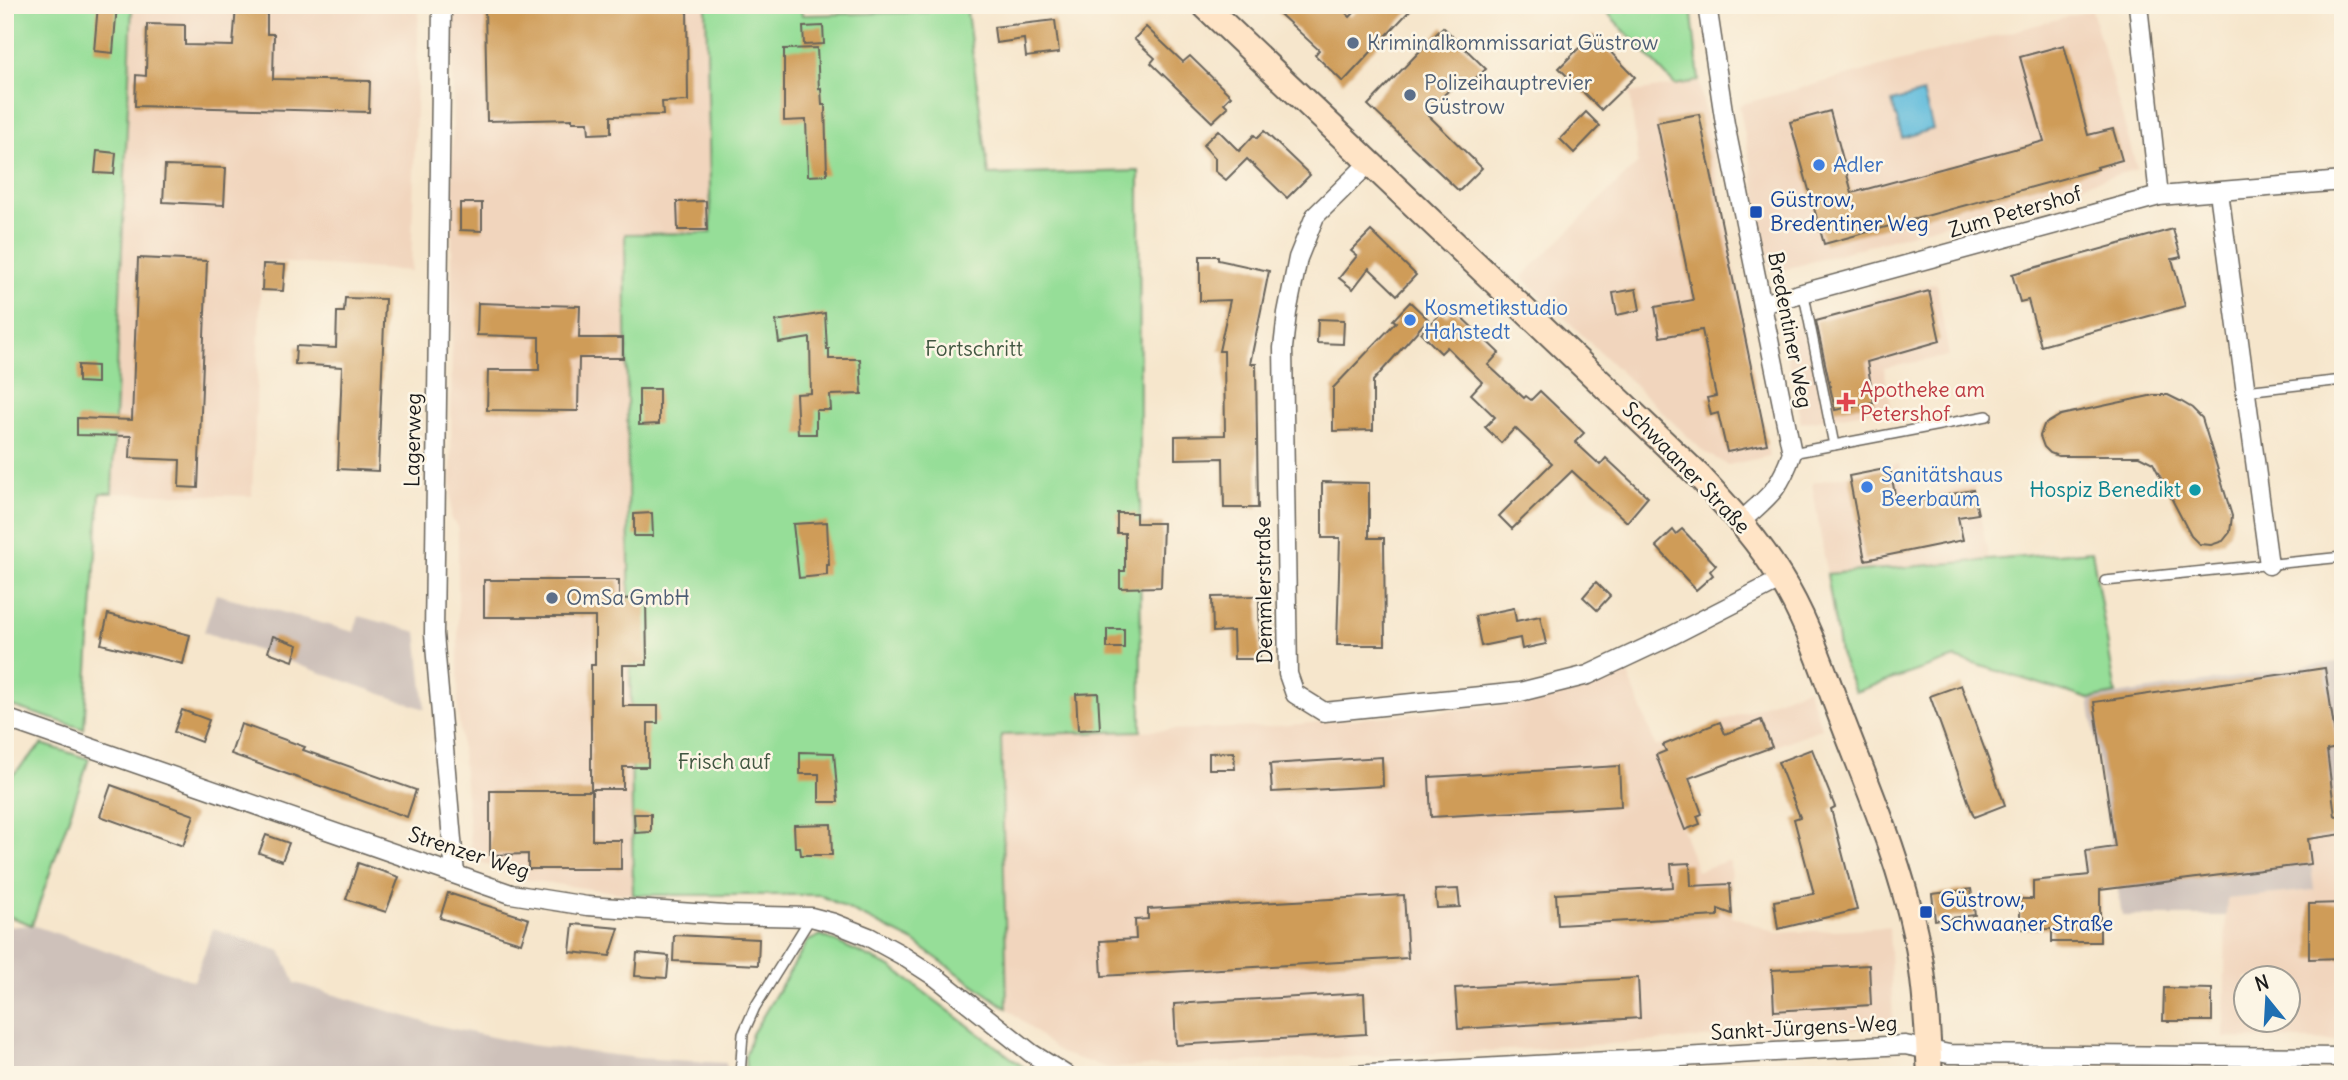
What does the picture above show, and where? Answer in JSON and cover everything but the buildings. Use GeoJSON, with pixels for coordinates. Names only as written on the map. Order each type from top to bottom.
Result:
{"type":"FeatureCollection","features":[{"type":"Feature","properties":{"kind":"main road","name":"Schwaaner Straße"},"geometry":{"type":"LineString","coordinates":[[1204,5],[1701,478],[1762,549],[1782,579],[1820,662],[1902,882],[1916,935],[1930,1075]]}},
{"type":"Feature","properties":{"kind":"street","name":"Lagerweg"},"geometry":{"type":"LineString","coordinates":[[442,5],[434,634],[455,874]]}},
{"type":"Feature","properties":{"kind":"street","name":"Bredentiner Weg"},"geometry":{"type":"LineString","coordinates":[[1707,5],[1725,124],[1792,453]]}},
{"type":"Feature","properties":{"kind":"street"},"geometry":{"type":"LineString","coordinates":[[2138,5],[2160,196]]}},
{"type":"Feature","properties":{"kind":"street","name":"Demmlerstraße"},"geometry":{"type":"LineString","coordinates":[[1370,162],[1315,216],[1298,258],[1287,313],[1283,348],[1288,674],[1295,694],[1324,712],[1520,692],[1588,676],[1782,579]]}},
{"type":"Feature","properties":{"kind":"street","name":"Zum Petershof"},"geometry":{"type":"LineString","coordinates":[[1762,304],[1804,295],[2160,196],[2343,181]]}},
{"type":"Feature","properties":{"kind":"street"},"geometry":{"type":"LineString","coordinates":[[2219,192],[2269,565]]}},
{"type":"Feature","properties":{"kind":"street"},"geometry":{"type":"LineString","coordinates":[[1740,522],[1776,489],[1784,478],[1792,453]]}},
{"type":"Feature","properties":{"kind":"street","name":"Strenzer Weg"},"geometry":{"type":"LineString","coordinates":[[5,718],[511,894],[587,906],[725,915],[811,917],[834,923],[869,937],[937,978],[1031,1053],[1066,1075]]}},
{"type":"Feature","properties":{"kind":"street","name":"Sankt-Jürgens-Weg"},"geometry":{"type":"LineString","coordinates":[[1352,1075],[1568,1069],[1905,1045],[1949,1054],[2343,1057]]}},
{"type":"Feature","properties":{"kind":"lane"},"geometry":{"type":"LineString","coordinates":[[1804,295],[1834,445]]}},
{"type":"Feature","properties":{"kind":"lane"},"geometry":{"type":"LineString","coordinates":[[2245,391],[2343,380]]}},
{"type":"Feature","properties":{"kind":"lane"},"geometry":{"type":"LineString","coordinates":[[1792,453],[1987,416]]}},
{"type":"Feature","properties":{"kind":"lane"},"geometry":{"type":"LineString","coordinates":[[2105,581],[2343,557]]}},
{"type":"Feature","properties":{"kind":"lane"},"geometry":{"type":"LineString","coordinates":[[740,1075],[743,1034],[755,1007],[811,917]]}},
{"type":"Feature","properties":{"kind":"shaded area"},"geometry":{"type":"Polygon","coordinates":[[[132,5],[419,5],[411,271],[262,261],[252,496],[112,493],[132,5]]]}},
{"type":"Feature","properties":{"kind":"shaded area"},"geometry":{"type":"Polygon","coordinates":[[[453,5],[706,5],[711,233],[625,235],[633,895],[521,879],[472,858],[458,710],[458,526],[451,520],[453,5]]]}},
{"type":"Feature","properties":{"kind":"shaded area"},"geometry":{"type":"Polygon","coordinates":[[[2092,10],[2137,169],[1779,271],[1770,265],[1739,105],[2092,10]]]}},
{"type":"Feature","properties":{"kind":"shaded area"},"geometry":{"type":"Polygon","coordinates":[[[1699,81],[1769,456],[1728,465],[1704,452],[1522,277],[1638,163],[1630,93],[1699,81]]]}},
{"type":"Feature","properties":{"kind":"shaded area"},"geometry":{"type":"Polygon","coordinates":[[[1936,283],[1949,356],[1884,368],[1891,407],[1801,423],[1782,330],[1787,323],[1936,283]]]}},
{"type":"Feature","properties":{"kind":"shaded area"},"geometry":{"type":"Polygon","coordinates":[[[1899,464],[1906,498],[1974,486],[1989,560],[1827,574],[1812,483],[1899,464]]]}},
{"type":"Feature","properties":{"kind":"shaded area"},"geometry":{"type":"Polygon","coordinates":[[[216,594],[354,632],[359,616],[417,632],[425,709],[204,632],[216,594]]]}},
{"type":"Feature","properties":{"kind":"shaded area"},"geometry":{"type":"Polygon","coordinates":[[[2343,661],[2343,835],[2308,840],[2314,890],[2227,899],[2226,916],[2122,916],[2115,869],[2086,872],[2084,849],[2111,845],[2089,699],[2343,661]]]}},
{"type":"Feature","properties":{"kind":"shaded area"},"geometry":{"type":"Polygon","coordinates":[[[1627,671],[1656,747],[1807,688],[1822,728],[1668,788],[1697,871],[1730,860],[1732,916],[1777,933],[1889,927],[1893,1026],[1531,1049],[1108,1068],[1060,1053],[1007,1008],[1001,735],[1268,727],[1531,703],[1583,689],[1627,671]]]}},
{"type":"Feature","properties":{"kind":"shaded area"},"geometry":{"type":"Polygon","coordinates":[[[2343,835],[2343,1041],[2224,1038],[2226,899],[2313,890],[2308,840],[2343,835]]]}},
{"type":"Feature","properties":{"kind":"shaded area"},"geometry":{"type":"Polygon","coordinates":[[[32,925],[194,981],[213,929],[281,951],[295,983],[435,1025],[530,1045],[638,1058],[726,1063],[728,1075],[5,1075],[5,927],[32,925]]]}},
{"type":"Feature","properties":{"kind":"green space"},"geometry":{"type":"Polygon","coordinates":[[[5,5],[132,5],[112,493],[100,493],[84,729],[5,704],[5,5]]]}},
{"type":"Feature","properties":{"kind":"green space","name":"Fortschritt"},"geometry":{"type":"Polygon","coordinates":[[[706,5],[801,5],[802,15],[928,12],[928,5],[966,5],[989,175],[1139,171],[1141,731],[1001,735],[1007,1008],[911,940],[820,895],[633,895],[625,234],[711,233],[706,5]]]}},
{"type":"Feature","properties":{"kind":"green space"},"geometry":{"type":"Polygon","coordinates":[[[1600,5],[1691,5],[1699,81],[1675,85],[1600,5]]]}},
{"type":"Feature","properties":{"kind":"green space"},"geometry":{"type":"Polygon","coordinates":[[[2092,551],[2116,694],[2089,699],[1955,658],[1855,692],[1840,654],[1827,574],[2092,551]]]}},
{"type":"Feature","properties":{"kind":"green space"},"geometry":{"type":"Polygon","coordinates":[[[42,744],[89,759],[32,925],[5,915],[5,783],[42,744]]]}},
{"type":"Feature","properties":{"kind":"green space"},"geometry":{"type":"Polygon","coordinates":[[[821,935],[891,967],[1034,1075],[746,1075],[745,1057],[752,1034],[808,941],[821,935]]]}},
{"type":"Feature","properties":{"kind":"water"},"geometry":{"type":"Polygon","coordinates":[[[1923,93],[1933,129],[1902,138],[1892,102],[1923,93]]]}},
{"type":"Feature","properties":{"kind":"place","name":"Kriminalkommissariat Güstrow"},"geometry":{"type":"Point","coordinates":[1353,43]}},
{"type":"Feature","properties":{"kind":"place","name":"Polizeihauptrevier Güstrow"},"geometry":{"type":"Point","coordinates":[1410,95]}},
{"type":"Feature","properties":{"kind":"place","name":"Adler"},"geometry":{"type":"Point","coordinates":[1819,165]}},
{"type":"Feature","properties":{"kind":"place","name":"Güstrow, Bredentiner Weg"},"geometry":{"type":"Point","coordinates":[1756,212]}},
{"type":"Feature","properties":{"kind":"place","name":"Kosmetikstudio Hahstedt"},"geometry":{"type":"Point","coordinates":[1410,320]}},
{"type":"Feature","properties":{"kind":"place","name":"Apotheke am Petershof"},"geometry":{"type":"Point","coordinates":[1846,402]}},
{"type":"Feature","properties":{"kind":"place","name":"Sanitätshaus Beerbaum"},"geometry":{"type":"Point","coordinates":[1867,487]}},
{"type":"Feature","properties":{"kind":"place","name":"Hospiz Benedikt"},"geometry":{"type":"Point","coordinates":[2195,490]}},
{"type":"Feature","properties":{"kind":"place","name":"OmSa GmbH"},"geometry":{"type":"Point","coordinates":[552,598]}},
{"type":"Feature","properties":{"kind":"place","name":"Güstrow, Schwaaner Straße"},"geometry":{"type":"Point","coordinates":[1926,912]}},
{"type":"Feature","properties":{"kind":"park label","name":"Frisch auf"},"geometry":{"type":"Point","coordinates":[724,762]}}]}
